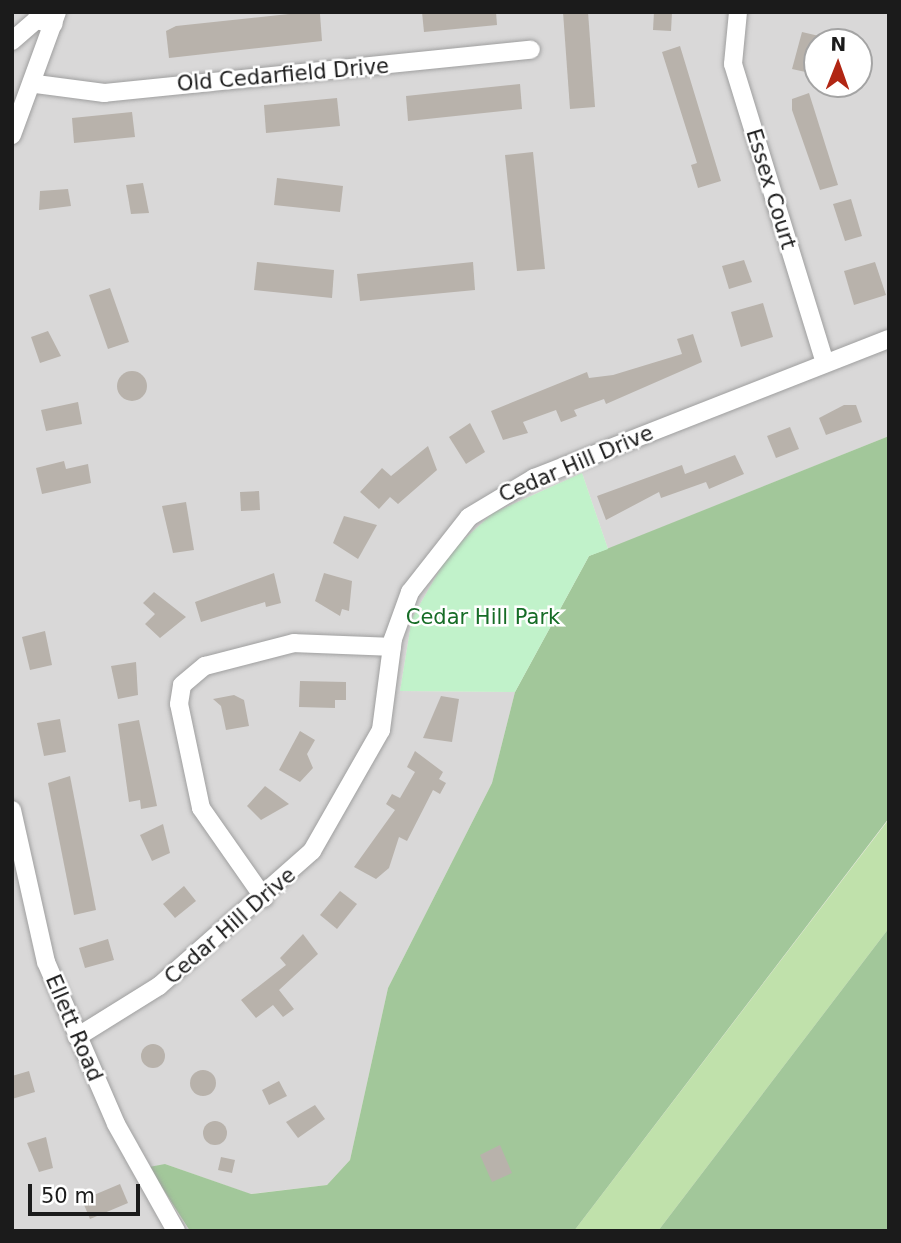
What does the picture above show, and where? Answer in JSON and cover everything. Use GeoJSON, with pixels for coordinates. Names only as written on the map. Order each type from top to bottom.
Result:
{"type":"FeatureCollection","features":[{"type":"Feature","properties":{"kind":"street","name":"Essex Court"},"geometry":{"type":"LineString","coordinates":[[738,12],[733,64],[825,363]]}},
{"type":"Feature","properties":{"kind":"street"},"geometry":{"type":"LineString","coordinates":[[12,41],[36,20],[56,18],[36,84],[12,135]]}},
{"type":"Feature","properties":{"kind":"street","name":"Old Cedarfield Drive"},"geometry":{"type":"LineString","coordinates":[[36,84],[104,93],[531,50]]}},
{"type":"Feature","properties":{"kind":"street","name":"Cedar Hill Drive"},"geometry":{"type":"LineString","coordinates":[[77,1037],[143,999],[264,898],[318,843],[376,742],[387,708],[392,647],[403,608],[426,564],[488,503],[534,478],[889,339]]}},
{"type":"Feature","properties":{"kind":"street"},"geometry":{"type":"LineString","coordinates":[[264,898],[201,808],[179,704],[182,685],[205,666],[294,643],[392,647]]}},
{"type":"Feature","properties":{"kind":"street","name":"Ellett Road"},"geometry":{"type":"LineString","coordinates":[[12,810],[40,945],[77,1037],[135,1163],[176,1231]]}},
{"type":"Feature","properties":{"kind":"shaded area"},"geometry":{"type":"Polygon","coordinates":[[[12,12],[889,12],[889,436],[608,549],[582,473],[493,513],[450,552],[412,618],[400,691],[515,692],[492,783],[388,988],[350,1160],[327,1185],[250,1194],[165,1164],[158,1186],[190,1231],[12,1231],[12,12]]]}},
{"type":"Feature","properties":{"kind":"green space"},"geometry":{"type":"Polygon","coordinates":[[[889,436],[889,818],[574,1231],[190,1231],[149,1167],[165,1164],[251,1194],[327,1185],[350,1160],[388,988],[492,783],[515,692],[589,556],[889,436]]]}},
{"type":"Feature","properties":{"kind":"green space","name":"Cedar Hill Park"},"geometry":{"type":"Polygon","coordinates":[[[582,473],[608,549],[589,556],[515,692],[400,691],[412,618],[450,552],[493,513],[582,473]]]}},
{"type":"Feature","properties":{"kind":"green space"},"geometry":{"type":"Polygon","coordinates":[[[889,819],[889,928],[658,1231],[574,1231],[889,819]]]}},
{"type":"Feature","properties":{"kind":"green space"},"geometry":{"type":"Polygon","coordinates":[[[889,928],[889,1231],[658,1231],[889,928]]]}},
{"type":"Feature","properties":{"kind":"building"},"geometry":{"type":"Polygon","coordinates":[[[308,12],[320,14],[322,41],[169,58],[166,31],[176,26],[308,12]]]}},
{"type":"Feature","properties":{"kind":"building"},"geometry":{"type":"Polygon","coordinates":[[[422,12],[496,12],[497,25],[424,32],[422,12]]]}},
{"type":"Feature","properties":{"kind":"building"},"geometry":{"type":"Polygon","coordinates":[[[563,12],[588,12],[595,107],[570,109],[563,12]]]}},
{"type":"Feature","properties":{"kind":"building"},"geometry":{"type":"Polygon","coordinates":[[[654,12],[672,12],[671,31],[653,30],[654,12]]]}},
{"type":"Feature","properties":{"kind":"building"},"geometry":{"type":"Polygon","coordinates":[[[802,32],[803,32],[803,71],[792,69],[802,32]]]}},
{"type":"Feature","properties":{"kind":"building"},"geometry":{"type":"Polygon","coordinates":[[[680,46],[721,181],[698,188],[691,165],[697,163],[662,52],[680,46]]]}},
{"type":"Feature","properties":{"kind":"building"},"geometry":{"type":"Polygon","coordinates":[[[520,84],[522,109],[408,121],[406,96],[520,84]]]}},
{"type":"Feature","properties":{"kind":"building"},"geometry":{"type":"Polygon","coordinates":[[[803,95],[803,98],[811,98],[838,185],[820,190],[792,110],[792,99],[803,95]]]}},
{"type":"Feature","properties":{"kind":"building"},"geometry":{"type":"Polygon","coordinates":[[[337,98],[340,126],[266,133],[264,105],[337,98]]]}},
{"type":"Feature","properties":{"kind":"building"},"geometry":{"type":"Polygon","coordinates":[[[132,112],[135,137],[74,143],[72,118],[132,112]]]}},
{"type":"Feature","properties":{"kind":"building"},"geometry":{"type":"Polygon","coordinates":[[[533,152],[545,269],[517,271],[505,155],[533,152]]]}},
{"type":"Feature","properties":{"kind":"building"},"geometry":{"type":"Polygon","coordinates":[[[277,178],[343,186],[340,212],[274,205],[277,178]]]}},
{"type":"Feature","properties":{"kind":"building"},"geometry":{"type":"Polygon","coordinates":[[[143,183],[149,213],[131,214],[126,185],[143,183]]]}},
{"type":"Feature","properties":{"kind":"building"},"geometry":{"type":"Polygon","coordinates":[[[68,189],[71,206],[39,210],[40,191],[68,189]]]}},
{"type":"Feature","properties":{"kind":"building"},"geometry":{"type":"Polygon","coordinates":[[[851,199],[862,236],[845,241],[833,204],[851,199]]]}},
{"type":"Feature","properties":{"kind":"building"},"geometry":{"type":"Polygon","coordinates":[[[744,260],[752,282],[729,289],[722,266],[744,260]]]}},
{"type":"Feature","properties":{"kind":"building"},"geometry":{"type":"Polygon","coordinates":[[[257,262],[334,270],[332,298],[254,290],[257,262]]]}},
{"type":"Feature","properties":{"kind":"building"},"geometry":{"type":"Polygon","coordinates":[[[473,262],[475,290],[360,301],[357,274],[473,262]]]}},
{"type":"Feature","properties":{"kind":"building"},"geometry":{"type":"Polygon","coordinates":[[[875,262],[886,295],[854,305],[844,271],[875,262]]]}},
{"type":"Feature","properties":{"kind":"building"},"geometry":{"type":"Polygon","coordinates":[[[110,288],[129,342],[108,349],[89,295],[110,288]]]}},
{"type":"Feature","properties":{"kind":"building"},"geometry":{"type":"Polygon","coordinates":[[[763,303],[773,337],[741,347],[731,312],[763,303]]]}},
{"type":"Feature","properties":{"kind":"building"},"geometry":{"type":"Polygon","coordinates":[[[48,331],[61,356],[40,363],[31,337],[48,331]]]}},
{"type":"Feature","properties":{"kind":"building"},"geometry":{"type":"Polygon","coordinates":[[[693,334],[702,362],[606,404],[604,399],[574,410],[577,416],[561,422],[556,410],[523,422],[528,433],[503,440],[491,411],[587,372],[589,378],[613,375],[682,354],[677,339],[693,334]]]}},
{"type":"Feature","properties":{"kind":"building"},"geometry":{"type":"Polygon","coordinates":[[[132,371],[143,375],[147,386],[143,397],[132,401],[121,397],[117,386],[121,375],[132,371]]]}},
{"type":"Feature","properties":{"kind":"building"},"geometry":{"type":"Polygon","coordinates":[[[78,402],[82,424],[46,431],[41,410],[78,402]]]}},
{"type":"Feature","properties":{"kind":"building"},"geometry":{"type":"Polygon","coordinates":[[[844,405],[856,405],[862,422],[826,435],[819,418],[844,405]]]}},
{"type":"Feature","properties":{"kind":"building"},"geometry":{"type":"Polygon","coordinates":[[[470,423],[485,452],[466,464],[449,437],[470,423]]]}},
{"type":"Feature","properties":{"kind":"building"},"geometry":{"type":"Polygon","coordinates":[[[790,427],[799,449],[776,458],[767,436],[790,427]]]}},
{"type":"Feature","properties":{"kind":"building"},"geometry":{"type":"Polygon","coordinates":[[[428,446],[437,470],[398,504],[390,497],[379,509],[360,492],[382,468],[391,476],[428,446]]]}},
{"type":"Feature","properties":{"kind":"building"},"geometry":{"type":"Polygon","coordinates":[[[735,455],[744,474],[709,489],[706,482],[661,498],[659,492],[606,520],[597,496],[682,465],[685,474],[735,455]]]}},
{"type":"Feature","properties":{"kind":"building"},"geometry":{"type":"Polygon","coordinates":[[[64,461],[66,469],[88,464],[91,483],[42,494],[36,468],[64,461]]]}},
{"type":"Feature","properties":{"kind":"building"},"geometry":{"type":"Polygon","coordinates":[[[259,491],[260,510],[241,511],[240,492],[259,491]]]}},
{"type":"Feature","properties":{"kind":"building"},"geometry":{"type":"Polygon","coordinates":[[[186,502],[194,550],[173,553],[162,506],[186,502]]]}},
{"type":"Feature","properties":{"kind":"building"},"geometry":{"type":"Polygon","coordinates":[[[344,516],[377,525],[358,559],[333,543],[344,516]]]}},
{"type":"Feature","properties":{"kind":"building"},"geometry":{"type":"Polygon","coordinates":[[[274,573],[281,603],[266,607],[265,602],[201,622],[195,602],[274,573]]]}},
{"type":"Feature","properties":{"kind":"building"},"geometry":{"type":"Polygon","coordinates":[[[324,573],[352,581],[349,611],[342,609],[340,616],[315,601],[324,573]]]}},
{"type":"Feature","properties":{"kind":"building"},"geometry":{"type":"Polygon","coordinates":[[[154,592],[186,617],[160,638],[145,624],[155,614],[143,603],[154,592]]]}},
{"type":"Feature","properties":{"kind":"building"},"geometry":{"type":"Polygon","coordinates":[[[45,631],[52,665],[30,670],[22,637],[45,631]]]}},
{"type":"Feature","properties":{"kind":"building"},"geometry":{"type":"Polygon","coordinates":[[[136,662],[138,695],[118,699],[111,666],[136,662]]]}},
{"type":"Feature","properties":{"kind":"building"},"geometry":{"type":"Polygon","coordinates":[[[300,681],[346,682],[346,700],[335,700],[335,708],[299,707],[300,681]]]}},
{"type":"Feature","properties":{"kind":"building"},"geometry":{"type":"Polygon","coordinates":[[[234,695],[244,700],[249,726],[226,730],[221,706],[213,699],[234,695]]]}},
{"type":"Feature","properties":{"kind":"building"},"geometry":{"type":"Polygon","coordinates":[[[441,696],[459,699],[452,742],[423,738],[441,696]]]}},
{"type":"Feature","properties":{"kind":"building"},"geometry":{"type":"Polygon","coordinates":[[[60,719],[66,752],[44,756],[37,723],[60,719]]]}},
{"type":"Feature","properties":{"kind":"building"},"geometry":{"type":"Polygon","coordinates":[[[139,720],[157,806],[141,809],[140,800],[129,802],[118,724],[139,720]]]}},
{"type":"Feature","properties":{"kind":"building"},"geometry":{"type":"Polygon","coordinates":[[[300,731],[315,740],[307,754],[313,768],[300,782],[279,770],[300,731]]]}},
{"type":"Feature","properties":{"kind":"building"},"geometry":{"type":"Polygon","coordinates":[[[415,751],[443,772],[439,779],[446,783],[440,794],[433,790],[407,841],[399,837],[389,868],[376,879],[354,867],[395,810],[386,804],[392,794],[400,798],[415,772],[407,767],[415,751]]]}},
{"type":"Feature","properties":{"kind":"building"},"geometry":{"type":"Polygon","coordinates":[[[70,776],[96,910],[74,915],[48,783],[70,776]]]}},
{"type":"Feature","properties":{"kind":"building"},"geometry":{"type":"Polygon","coordinates":[[[265,786],[289,804],[261,820],[247,806],[265,786]]]}},
{"type":"Feature","properties":{"kind":"building"},"geometry":{"type":"Polygon","coordinates":[[[163,824],[170,853],[152,861],[140,835],[163,824]]]}},
{"type":"Feature","properties":{"kind":"building"},"geometry":{"type":"Polygon","coordinates":[[[184,886],[196,901],[175,918],[163,904],[184,886]]]}},
{"type":"Feature","properties":{"kind":"building"},"geometry":{"type":"Polygon","coordinates":[[[340,891],[357,904],[337,929],[320,915],[340,891]]]}},
{"type":"Feature","properties":{"kind":"building"},"geometry":{"type":"Polygon","coordinates":[[[303,934],[318,954],[279,990],[294,1009],[283,1017],[273,1005],[256,1018],[241,1000],[286,965],[280,958],[303,934]]]}},
{"type":"Feature","properties":{"kind":"building"},"geometry":{"type":"Polygon","coordinates":[[[108,939],[114,960],[85,968],[79,948],[108,939]]]}},
{"type":"Feature","properties":{"kind":"building"},"geometry":{"type":"Polygon","coordinates":[[[153,1044],[161,1048],[165,1056],[161,1064],[153,1068],[145,1064],[141,1056],[145,1048],[153,1044]]]}},
{"type":"Feature","properties":{"kind":"building"},"geometry":{"type":"Polygon","coordinates":[[[203,1070],[212,1074],[216,1083],[212,1092],[203,1096],[194,1092],[190,1083],[194,1074],[203,1070]]]}},
{"type":"Feature","properties":{"kind":"building"},"geometry":{"type":"Polygon","coordinates":[[[29,1071],[35,1092],[12,1099],[12,1076],[29,1071]]]}},
{"type":"Feature","properties":{"kind":"building"},"geometry":{"type":"Polygon","coordinates":[[[279,1081],[287,1096],[269,1105],[262,1090],[279,1081]]]}},
{"type":"Feature","properties":{"kind":"building"},"geometry":{"type":"Polygon","coordinates":[[[315,1105],[325,1119],[298,1138],[286,1122],[315,1105]]]}},
{"type":"Feature","properties":{"kind":"building"},"geometry":{"type":"Polygon","coordinates":[[[215,1121],[224,1124],[227,1133],[224,1142],[215,1145],[206,1142],[203,1133],[206,1124],[215,1121]]]}},
{"type":"Feature","properties":{"kind":"building"},"geometry":{"type":"Polygon","coordinates":[[[46,1137],[53,1168],[39,1172],[27,1143],[46,1137]]]}},
{"type":"Feature","properties":{"kind":"building"},"geometry":{"type":"Polygon","coordinates":[[[500,1145],[512,1173],[492,1182],[480,1155],[500,1145]]]}},
{"type":"Feature","properties":{"kind":"building"},"geometry":{"type":"Polygon","coordinates":[[[221,1157],[235,1160],[232,1173],[218,1170],[221,1157]]]}},
{"type":"Feature","properties":{"kind":"building"},"geometry":{"type":"Polygon","coordinates":[[[120,1184],[128,1203],[90,1219],[82,1200],[120,1184]]]}}]}
